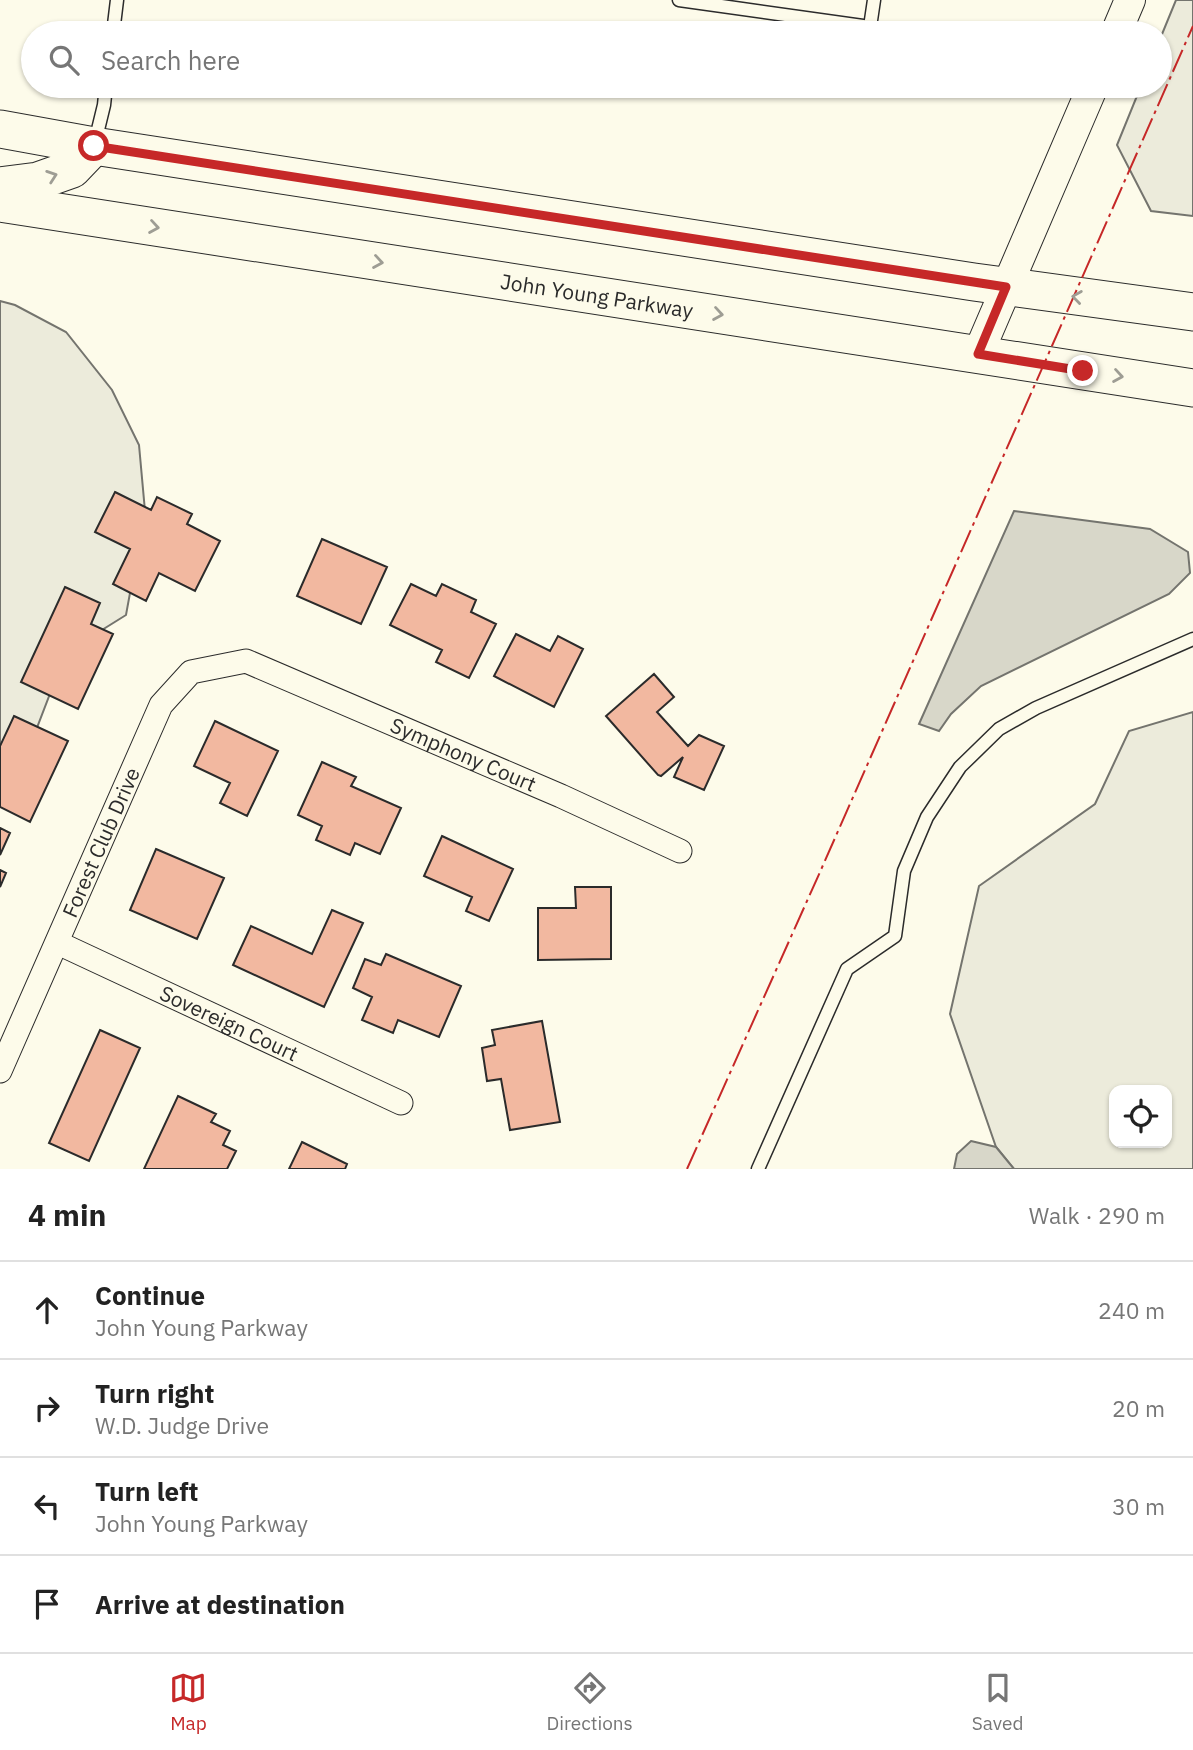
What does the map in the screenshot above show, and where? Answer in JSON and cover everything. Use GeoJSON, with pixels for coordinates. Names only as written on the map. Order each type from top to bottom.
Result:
{"type":"FeatureCollection","features":[{"type":"Feature","properties":{"kind":"main road"},"geometry":{"type":"LineString","coordinates":[[0,130],[1006,287],[1193,312]]}},
{"type":"Feature","properties":{"kind":"main road"},"geometry":{"type":"LineString","coordinates":[[0,186],[38,181],[72,169],[94,146]]}},
{"type":"Feature","properties":{"kind":"main road","name":"John Young Parkway"},"geometry":{"type":"LineString","coordinates":[[0,203],[1193,388]]}},
{"type":"Feature","properties":{"kind":"street"},"geometry":{"type":"LineString","coordinates":[[1121,21],[1130,0]]}},
{"type":"Feature","properties":{"kind":"street"},"geometry":{"type":"LineString","coordinates":[[978,354],[1088,98]]}},
{"type":"Feature","properties":{"kind":"street","name":"Symphony Court"},"geometry":{"type":"LineString","coordinates":[[246,661],[561,796],[680,851]]}},
{"type":"Feature","properties":{"kind":"street","name":"Forest Club Drive"},"geometry":{"type":"LineString","coordinates":[[0,1071],[161,705],[191,672],[246,661]]}},
{"type":"Feature","properties":{"kind":"street","name":"Sovereign Court"},"geometry":{"type":"LineString","coordinates":[[58,943],[401,1103]]}},
{"type":"Feature","properties":{"kind":"lane"},"geometry":{"type":"LineString","coordinates":[[114,21],[117,0]]}},
{"type":"Feature","properties":{"kind":"lane"},"geometry":{"type":"LineString","coordinates":[[679,0],[828,21]]}},
{"type":"Feature","properties":{"kind":"lane"},"geometry":{"type":"LineString","coordinates":[[871,21],[874,0]]}},
{"type":"Feature","properties":{"kind":"lane"},"geometry":{"type":"LineString","coordinates":[[94,146],[105,98]]}},
{"type":"Feature","properties":{"kind":"lane"},"geometry":{"type":"LineString","coordinates":[[758,1169],[847,969],[895,936],[904,871],[927,817],[960,767],[999,729],[1036,708],[1193,639]]}},
{"type":"Feature","properties":{"kind":"shaded area"},"geometry":{"type":"Polygon","coordinates":[[[1176,0],[1193,0],[1193,216],[1151,211],[1117,145],[1136,98],[1172,98],[1172,21],[1167,21],[1176,0]]]}},
{"type":"Feature","properties":{"kind":"shaded area"},"geometry":{"type":"Polygon","coordinates":[[[0,301],[15,305],[66,332],[112,390],[139,445],[145,511],[126,615],[78,645],[53,686],[28,751],[0,771],[0,301]]]}},
{"type":"Feature","properties":{"kind":"shaded area"},"geometry":{"type":"Polygon","coordinates":[[[1014,511],[1150,529],[1188,552],[1190,573],[1169,594],[981,686],[951,714],[939,731],[919,724],[1014,511]]]}},
{"type":"Feature","properties":{"kind":"shaded area"},"geometry":{"type":"Polygon","coordinates":[[[1193,712],[1193,1169],[1014,1169],[996,1147],[950,1014],[979,886],[1095,804],[1129,731],[1193,712]]]}},
{"type":"Feature","properties":{"kind":"shaded area"},"geometry":{"type":"Polygon","coordinates":[[[971,1141],[996,1147],[1014,1169],[954,1169],[957,1154],[971,1141]]]}},
{"type":"Feature","properties":{"kind":"building"},"geometry":{"type":"Polygon","coordinates":[[[115,492],[151,510],[157,497],[192,514],[187,524],[220,541],[195,591],[159,573],[146,601],[113,584],[130,549],[95,532],[115,492]]]}},
{"type":"Feature","properties":{"kind":"building"},"geometry":{"type":"Polygon","coordinates":[[[322,539],[387,567],[361,624],[297,596],[322,539]]]}},
{"type":"Feature","properties":{"kind":"building"},"geometry":{"type":"Polygon","coordinates":[[[411,584],[436,596],[442,584],[476,600],[471,612],[496,624],[469,678],[436,662],[442,650],[390,625],[411,584]]]}},
{"type":"Feature","properties":{"kind":"building"},"geometry":{"type":"Polygon","coordinates":[[[65,587],[100,603],[91,624],[113,634],[78,709],[21,682],[65,587]]]}},
{"type":"Feature","properties":{"kind":"building"},"geometry":{"type":"Polygon","coordinates":[[[516,634],[550,651],[558,636],[583,649],[554,707],[494,676],[516,634]]]}},
{"type":"Feature","properties":{"kind":"building"},"geometry":{"type":"Polygon","coordinates":[[[654,674],[674,697],[657,712],[688,746],[699,735],[724,746],[704,790],[674,777],[683,757],[661,776],[658,775],[606,716],[654,674]]]}},
{"type":"Feature","properties":{"kind":"building"},"geometry":{"type":"Polygon","coordinates":[[[14,716],[68,741],[30,822],[0,807],[0,746],[14,716]]]}},
{"type":"Feature","properties":{"kind":"building"},"geometry":{"type":"Polygon","coordinates":[[[215,721],[278,751],[247,816],[220,803],[230,783],[194,766],[215,721]]]}},
{"type":"Feature","properties":{"kind":"building"},"geometry":{"type":"Polygon","coordinates":[[[322,762],[356,777],[351,786],[401,808],[380,854],[355,843],[350,855],[316,840],[322,826],[298,815],[322,762]]]}},
{"type":"Feature","properties":{"kind":"building"},"geometry":{"type":"Polygon","coordinates":[[[0,828],[10,833],[0,855],[0,828]]]}},
{"type":"Feature","properties":{"kind":"building"},"geometry":{"type":"Polygon","coordinates":[[[442,836],[513,869],[489,921],[466,911],[472,897],[424,876],[442,836]]]}},
{"type":"Feature","properties":{"kind":"building"},"geometry":{"type":"Polygon","coordinates":[[[156,849],[224,878],[197,939],[130,910],[156,849]]]}},
{"type":"Feature","properties":{"kind":"building"},"geometry":{"type":"Polygon","coordinates":[[[0,870],[6,873],[0,887],[0,870]]]}},
{"type":"Feature","properties":{"kind":"building"},"geometry":{"type":"Polygon","coordinates":[[[575,887],[611,887],[611,959],[538,960],[538,908],[576,908],[575,887]]]}},
{"type":"Feature","properties":{"kind":"building"},"geometry":{"type":"Polygon","coordinates":[[[332,910],[363,923],[324,1007],[233,965],[251,926],[312,954],[332,910]]]}},
{"type":"Feature","properties":{"kind":"building"},"geometry":{"type":"Polygon","coordinates":[[[386,954],[461,986],[439,1037],[398,1020],[393,1033],[362,1020],[372,997],[353,988],[365,959],[381,965],[386,954]]]}},
{"type":"Feature","properties":{"kind":"building"},"geometry":{"type":"Polygon","coordinates":[[[542,1021],[560,1122],[510,1130],[501,1079],[487,1081],[482,1048],[495,1045],[492,1030],[542,1021]]]}},
{"type":"Feature","properties":{"kind":"building"},"geometry":{"type":"Polygon","coordinates":[[[100,1030],[140,1048],[89,1161],[49,1143],[100,1030]]]}},
{"type":"Feature","properties":{"kind":"building"},"geometry":{"type":"Polygon","coordinates":[[[178,1096],[216,1114],[211,1122],[230,1131],[223,1145],[236,1151],[227,1169],[144,1169],[178,1096]]]}},
{"type":"Feature","properties":{"kind":"building"},"geometry":{"type":"Polygon","coordinates":[[[302,1142],[347,1164],[345,1169],[289,1169],[302,1142]]]}},
{"type":"Feature","properties":{"kind":"power"},"geometry":{"type":"LineString","coordinates":[[1172,74],[1193,26]]}},
{"type":"Feature","properties":{"kind":"power"},"geometry":{"type":"LineString","coordinates":[[687,1169],[1161,98]]}},
{"type":"Feature","properties":{"kind":"route"},"geometry":{"type":"LineString","coordinates":[[94,146],[1006,287],[978,354],[1083,371]]}}]}
